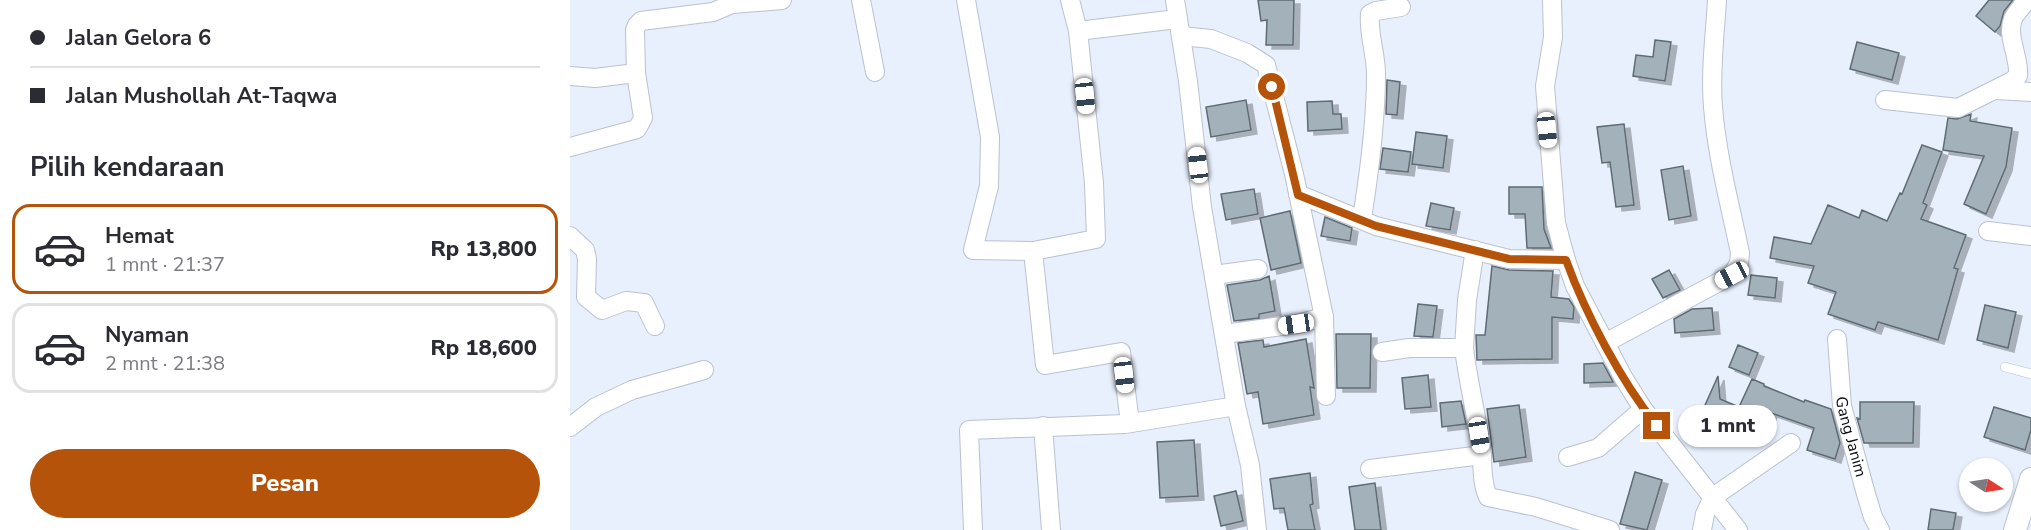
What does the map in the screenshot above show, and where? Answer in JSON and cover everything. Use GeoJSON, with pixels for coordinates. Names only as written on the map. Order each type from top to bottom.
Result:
{"type":"FeatureCollection","features":[{"type":"Feature","properties":{"kind":"street"},"geometry":{"type":"LineString","coordinates":[[570,147],[637,129],[643,118],[636,74],[635,30],[641,21],[713,12],[732,4],[783,0]]}},
{"type":"Feature","properties":{"kind":"street"},"geometry":{"type":"LineString","coordinates":[[861,0],[875,72]]}},
{"type":"Feature","properties":{"kind":"street"},"geometry":{"type":"LineString","coordinates":[[966,0],[990,137],[989,186],[973,250],[1033,251],[1096,239],[1094,183],[1078,31],[1070,0]]}},
{"type":"Feature","properties":{"kind":"street"},"geometry":{"type":"LineString","coordinates":[[1175,0],[1188,81],[1202,207],[1236,406],[1250,465],[1257,530]]}},
{"type":"Feature","properties":{"kind":"street"},"geometry":{"type":"LineString","coordinates":[[1552,0],[1553,37],[1545,86],[1556,223],[1575,286],[1623,377],[1643,409],[1738,530]]}},
{"type":"Feature","properties":{"kind":"street"},"geometry":{"type":"LineString","coordinates":[[1605,343],[1732,275],[1737,269],[1740,253],[1719,156],[1713,105],[1716,0]]}},
{"type":"Feature","properties":{"kind":"street"},"geometry":{"type":"LineString","coordinates":[[1885,100],[1958,108],[2018,76],[2019,68],[2011,27],[2014,17],[2027,0]]}},
{"type":"Feature","properties":{"kind":"street"},"geometry":{"type":"LineString","coordinates":[[1356,217],[1362,216],[1363,212],[1374,121],[1376,71],[1369,27],[1370,14],[1401,7]]}},
{"type":"Feature","properties":{"kind":"street"},"geometry":{"type":"LineString","coordinates":[[1078,31],[1179,28],[1246,53],[1266,65],[1298,195],[1324,317],[1326,396]]}},
{"type":"Feature","properties":{"kind":"street"},"geometry":{"type":"LineString","coordinates":[[570,76],[595,78],[636,74]]}},
{"type":"Feature","properties":{"kind":"street"},"geometry":{"type":"LineString","coordinates":[[1994,90],[2031,92]]}},
{"type":"Feature","properties":{"kind":"street"},"geometry":{"type":"LineString","coordinates":[[1298,195],[1376,226],[1509,259],[1566,260]]}},
{"type":"Feature","properties":{"kind":"street"},"geometry":{"type":"LineString","coordinates":[[1988,231],[2031,236]]}},
{"type":"Feature","properties":{"kind":"street"},"geometry":{"type":"LineString","coordinates":[[570,236],[585,250],[587,259],[586,297],[602,310],[626,301],[644,303],[655,326]]}},
{"type":"Feature","properties":{"kind":"street"},"geometry":{"type":"LineString","coordinates":[[1475,250],[1467,300],[1464,348],[1482,455],[1485,491],[1488,497],[1536,507],[1610,530]]}},
{"type":"Feature","properties":{"kind":"street"},"geometry":{"type":"LineString","coordinates":[[1033,251],[1045,365],[1121,352],[1130,423]]}},
{"type":"Feature","properties":{"kind":"street"},"geometry":{"type":"LineString","coordinates":[[1214,275],[1258,269]]}},
{"type":"Feature","properties":{"kind":"street"},"geometry":{"type":"LineString","coordinates":[[1224,334],[1296,324],[1324,317]]}},
{"type":"Feature","properties":{"kind":"street","name":"Gang Janim"},"geometry":{"type":"LineString","coordinates":[[1837,339],[1842,406],[1868,501],[1880,530]]}},
{"type":"Feature","properties":{"kind":"street"},"geometry":{"type":"LineString","coordinates":[[1382,352],[1410,348],[1464,348]]}},
{"type":"Feature","properties":{"kind":"street"},"geometry":{"type":"LineString","coordinates":[[570,427],[596,407],[632,390],[704,370]]}},
{"type":"Feature","properties":{"kind":"street"},"geometry":{"type":"LineString","coordinates":[[973,530],[969,430],[1130,423],[1236,406]]}},
{"type":"Feature","properties":{"kind":"street"},"geometry":{"type":"LineString","coordinates":[[1568,457],[1598,448],[1643,409]]}},
{"type":"Feature","properties":{"kind":"street"},"geometry":{"type":"LineString","coordinates":[[1043,426],[1050,530]]}},
{"type":"Feature","properties":{"kind":"street"},"geometry":{"type":"LineString","coordinates":[[1702,530],[1705,514],[1713,496],[1791,443]]}},
{"type":"Feature","properties":{"kind":"street"},"geometry":{"type":"LineString","coordinates":[[1370,469],[1482,455]]}},
{"type":"Feature","properties":{"kind":"street"},"geometry":{"type":"LineString","coordinates":[[2015,530],[2031,479]]}},
{"type":"Feature","properties":{"kind":"lane"},"geometry":{"type":"LineString","coordinates":[[2004,367],[2031,374]]}},
{"type":"Feature","properties":{"kind":"building"},"geometry":{"type":"Polygon","coordinates":[[[1258,0],[1294,0],[1293,45],[1266,45],[1267,20],[1261,21],[1258,0]]]}},
{"type":"Feature","properties":{"kind":"building"},"geometry":{"type":"Polygon","coordinates":[[[1989,0],[2013,0],[2004,11],[2000,26],[1995,32],[1976,16],[1989,0]]]}},
{"type":"Feature","properties":{"kind":"building"},"geometry":{"type":"Polygon","coordinates":[[[1655,40],[1671,42],[1665,81],[1633,76],[1636,55],[1653,57],[1655,40]]]}},
{"type":"Feature","properties":{"kind":"building"},"geometry":{"type":"Polygon","coordinates":[[[1857,42],[1899,53],[1892,80],[1850,69],[1857,42]]]}},
{"type":"Feature","properties":{"kind":"building"},"geometry":{"type":"Polygon","coordinates":[[[1387,80],[1400,82],[1397,115],[1386,114],[1387,80]]]}},
{"type":"Feature","properties":{"kind":"building"},"geometry":{"type":"Polygon","coordinates":[[[1246,100],[1251,130],[1211,137],[1206,107],[1246,100]]]}},
{"type":"Feature","properties":{"kind":"building"},"geometry":{"type":"Polygon","coordinates":[[[1332,101],[1333,114],[1341,114],[1342,129],[1308,131],[1307,102],[1332,101]]]}},
{"type":"Feature","properties":{"kind":"building"},"geometry":{"type":"Polygon","coordinates":[[[1971,114],[1970,121],[2012,128],[2006,167],[1986,214],[1964,204],[1984,156],[1943,150],[1948,118],[1957,119],[1971,114]]]}},
{"type":"Feature","properties":{"kind":"building"},"geometry":{"type":"Polygon","coordinates":[[[1624,124],[1634,205],[1616,207],[1610,162],[1602,163],[1597,127],[1624,124]]]}},
{"type":"Feature","properties":{"kind":"building"},"geometry":{"type":"Polygon","coordinates":[[[1416,132],[1447,136],[1443,168],[1412,164],[1416,132]]]}},
{"type":"Feature","properties":{"kind":"building"},"geometry":{"type":"Polygon","coordinates":[[[1922,145],[1942,152],[1923,203],[1927,205],[1921,219],[1966,235],[1954,268],[1958,269],[1938,340],[1878,322],[1875,330],[1828,314],[1836,292],[1808,283],[1814,266],[1770,258],[1774,237],[1811,244],[1828,205],[1859,218],[1862,210],[1887,221],[1900,193],[1902,194],[1922,145]]]}},
{"type":"Feature","properties":{"kind":"building"},"geometry":{"type":"Polygon","coordinates":[[[1383,148],[1411,152],[1408,172],[1380,169],[1383,148]]]}},
{"type":"Feature","properties":{"kind":"building"},"geometry":{"type":"Polygon","coordinates":[[[1683,166],[1691,216],[1669,220],[1661,170],[1683,166]]]}},
{"type":"Feature","properties":{"kind":"building"},"geometry":{"type":"Polygon","coordinates":[[[1509,187],[1542,187],[1544,229],[1551,248],[1527,248],[1525,214],[1509,214],[1509,187]]]}},
{"type":"Feature","properties":{"kind":"building"},"geometry":{"type":"Polygon","coordinates":[[[1254,189],[1258,214],[1226,220],[1221,194],[1254,189]]]}},
{"type":"Feature","properties":{"kind":"building"},"geometry":{"type":"Polygon","coordinates":[[[1431,203],[1454,208],[1450,230],[1426,226],[1431,203]]]}},
{"type":"Feature","properties":{"kind":"building"},"geometry":{"type":"Polygon","coordinates":[[[1290,211],[1301,263],[1271,270],[1260,218],[1290,211]]]}},
{"type":"Feature","properties":{"kind":"building"},"geometry":{"type":"Polygon","coordinates":[[[1325,217],[1352,228],[1350,241],[1321,236],[1325,217]]]}},
{"type":"Feature","properties":{"kind":"building"},"geometry":{"type":"Polygon","coordinates":[[[1492,266],[1509,270],[1553,271],[1551,297],[1569,299],[1574,307],[1573,319],[1552,317],[1552,359],[1477,360],[1476,335],[1485,335],[1492,266]]]}},
{"type":"Feature","properties":{"kind":"building"},"geometry":{"type":"Polygon","coordinates":[[[1669,270],[1680,290],[1663,298],[1652,279],[1669,270]]]}},
{"type":"Feature","properties":{"kind":"building"},"geometry":{"type":"Polygon","coordinates":[[[1751,275],[1777,278],[1775,298],[1748,295],[1751,275]]]}},
{"type":"Feature","properties":{"kind":"building"},"geometry":{"type":"Polygon","coordinates":[[[1269,276],[1275,311],[1259,314],[1259,318],[1234,321],[1227,285],[1260,280],[1269,276]]]}},
{"type":"Feature","properties":{"kind":"building"},"geometry":{"type":"Polygon","coordinates":[[[1418,304],[1437,306],[1433,337],[1414,336],[1418,304]]]}},
{"type":"Feature","properties":{"kind":"building"},"geometry":{"type":"Polygon","coordinates":[[[1985,305],[2016,312],[2008,348],[1977,340],[1985,305]]]}},
{"type":"Feature","properties":{"kind":"building"},"geometry":{"type":"Polygon","coordinates":[[[1712,308],[1714,330],[1675,333],[1674,319],[1692,309],[1712,308]]]}},
{"type":"Feature","properties":{"kind":"building"},"geometry":{"type":"Polygon","coordinates":[[[1336,334],[1371,334],[1370,388],[1337,388],[1336,334]]]}},
{"type":"Feature","properties":{"kind":"building"},"geometry":{"type":"Polygon","coordinates":[[[1306,339],[1314,388],[1310,387],[1314,415],[1263,424],[1258,392],[1247,394],[1238,343],[1263,340],[1264,347],[1306,339]]]}},
{"type":"Feature","properties":{"kind":"building"},"geometry":{"type":"Polygon","coordinates":[[[1738,345],[1758,353],[1749,375],[1729,367],[1738,345]]]}},
{"type":"Feature","properties":{"kind":"building"},"geometry":{"type":"Polygon","coordinates":[[[1603,363],[1613,382],[1584,383],[1584,364],[1603,363]]]}},
{"type":"Feature","properties":{"kind":"building"},"geometry":{"type":"Polygon","coordinates":[[[1428,375],[1431,407],[1405,409],[1402,378],[1428,375]]]}},
{"type":"Feature","properties":{"kind":"building"},"geometry":{"type":"Polygon","coordinates":[[[1718,376],[1720,399],[1739,407],[1752,379],[1804,402],[1805,400],[1831,409],[1840,443],[1835,459],[1807,450],[1814,428],[1765,413],[1754,437],[1702,412],[1718,376]]]}},
{"type":"Feature","properties":{"kind":"building"},"geometry":{"type":"Polygon","coordinates":[[[1461,401],[1466,424],[1442,427],[1440,403],[1461,401]]]}},
{"type":"Feature","properties":{"kind":"building"},"geometry":{"type":"Polygon","coordinates":[[[1860,402],[1914,402],[1913,443],[1864,443],[1857,418],[1860,419],[1860,402]]]}},
{"type":"Feature","properties":{"kind":"building"},"geometry":{"type":"Polygon","coordinates":[[[1519,405],[1526,457],[1494,462],[1487,409],[1519,405]]]}},
{"type":"Feature","properties":{"kind":"building"},"geometry":{"type":"Polygon","coordinates":[[[1994,407],[2031,418],[2031,430],[2025,450],[1984,437],[1994,407]]]}},
{"type":"Feature","properties":{"kind":"building"},"geometry":{"type":"Polygon","coordinates":[[[1194,440],[1198,496],[1160,498],[1157,442],[1194,440]]]}},
{"type":"Feature","properties":{"kind":"building"},"geometry":{"type":"Polygon","coordinates":[[[1635,472],[1662,480],[1647,530],[1620,524],[1635,472]]]}},
{"type":"Feature","properties":{"kind":"building"},"geometry":{"type":"Polygon","coordinates":[[[1310,473],[1313,504],[1310,505],[1315,530],[1288,530],[1284,508],[1274,509],[1270,479],[1310,473]]]}},
{"type":"Feature","properties":{"kind":"building"},"geometry":{"type":"Polygon","coordinates":[[[1375,483],[1381,530],[1355,530],[1349,487],[1375,483]]]}},
{"type":"Feature","properties":{"kind":"building"},"geometry":{"type":"Polygon","coordinates":[[[1236,491],[1243,521],[1221,526],[1214,496],[1236,491]]]}},
{"type":"Feature","properties":{"kind":"building"},"geometry":{"type":"Polygon","coordinates":[[[1931,509],[1956,513],[1953,530],[1928,530],[1931,509]]]}},
{"type":"Feature","properties":{"kind":"route"},"geometry":{"type":"LineString","coordinates":[[1272,87],[1298,195],[1376,226],[1509,259],[1566,260],[1575,286],[1623,377],[1643,409],[1657,426]]}}]}
